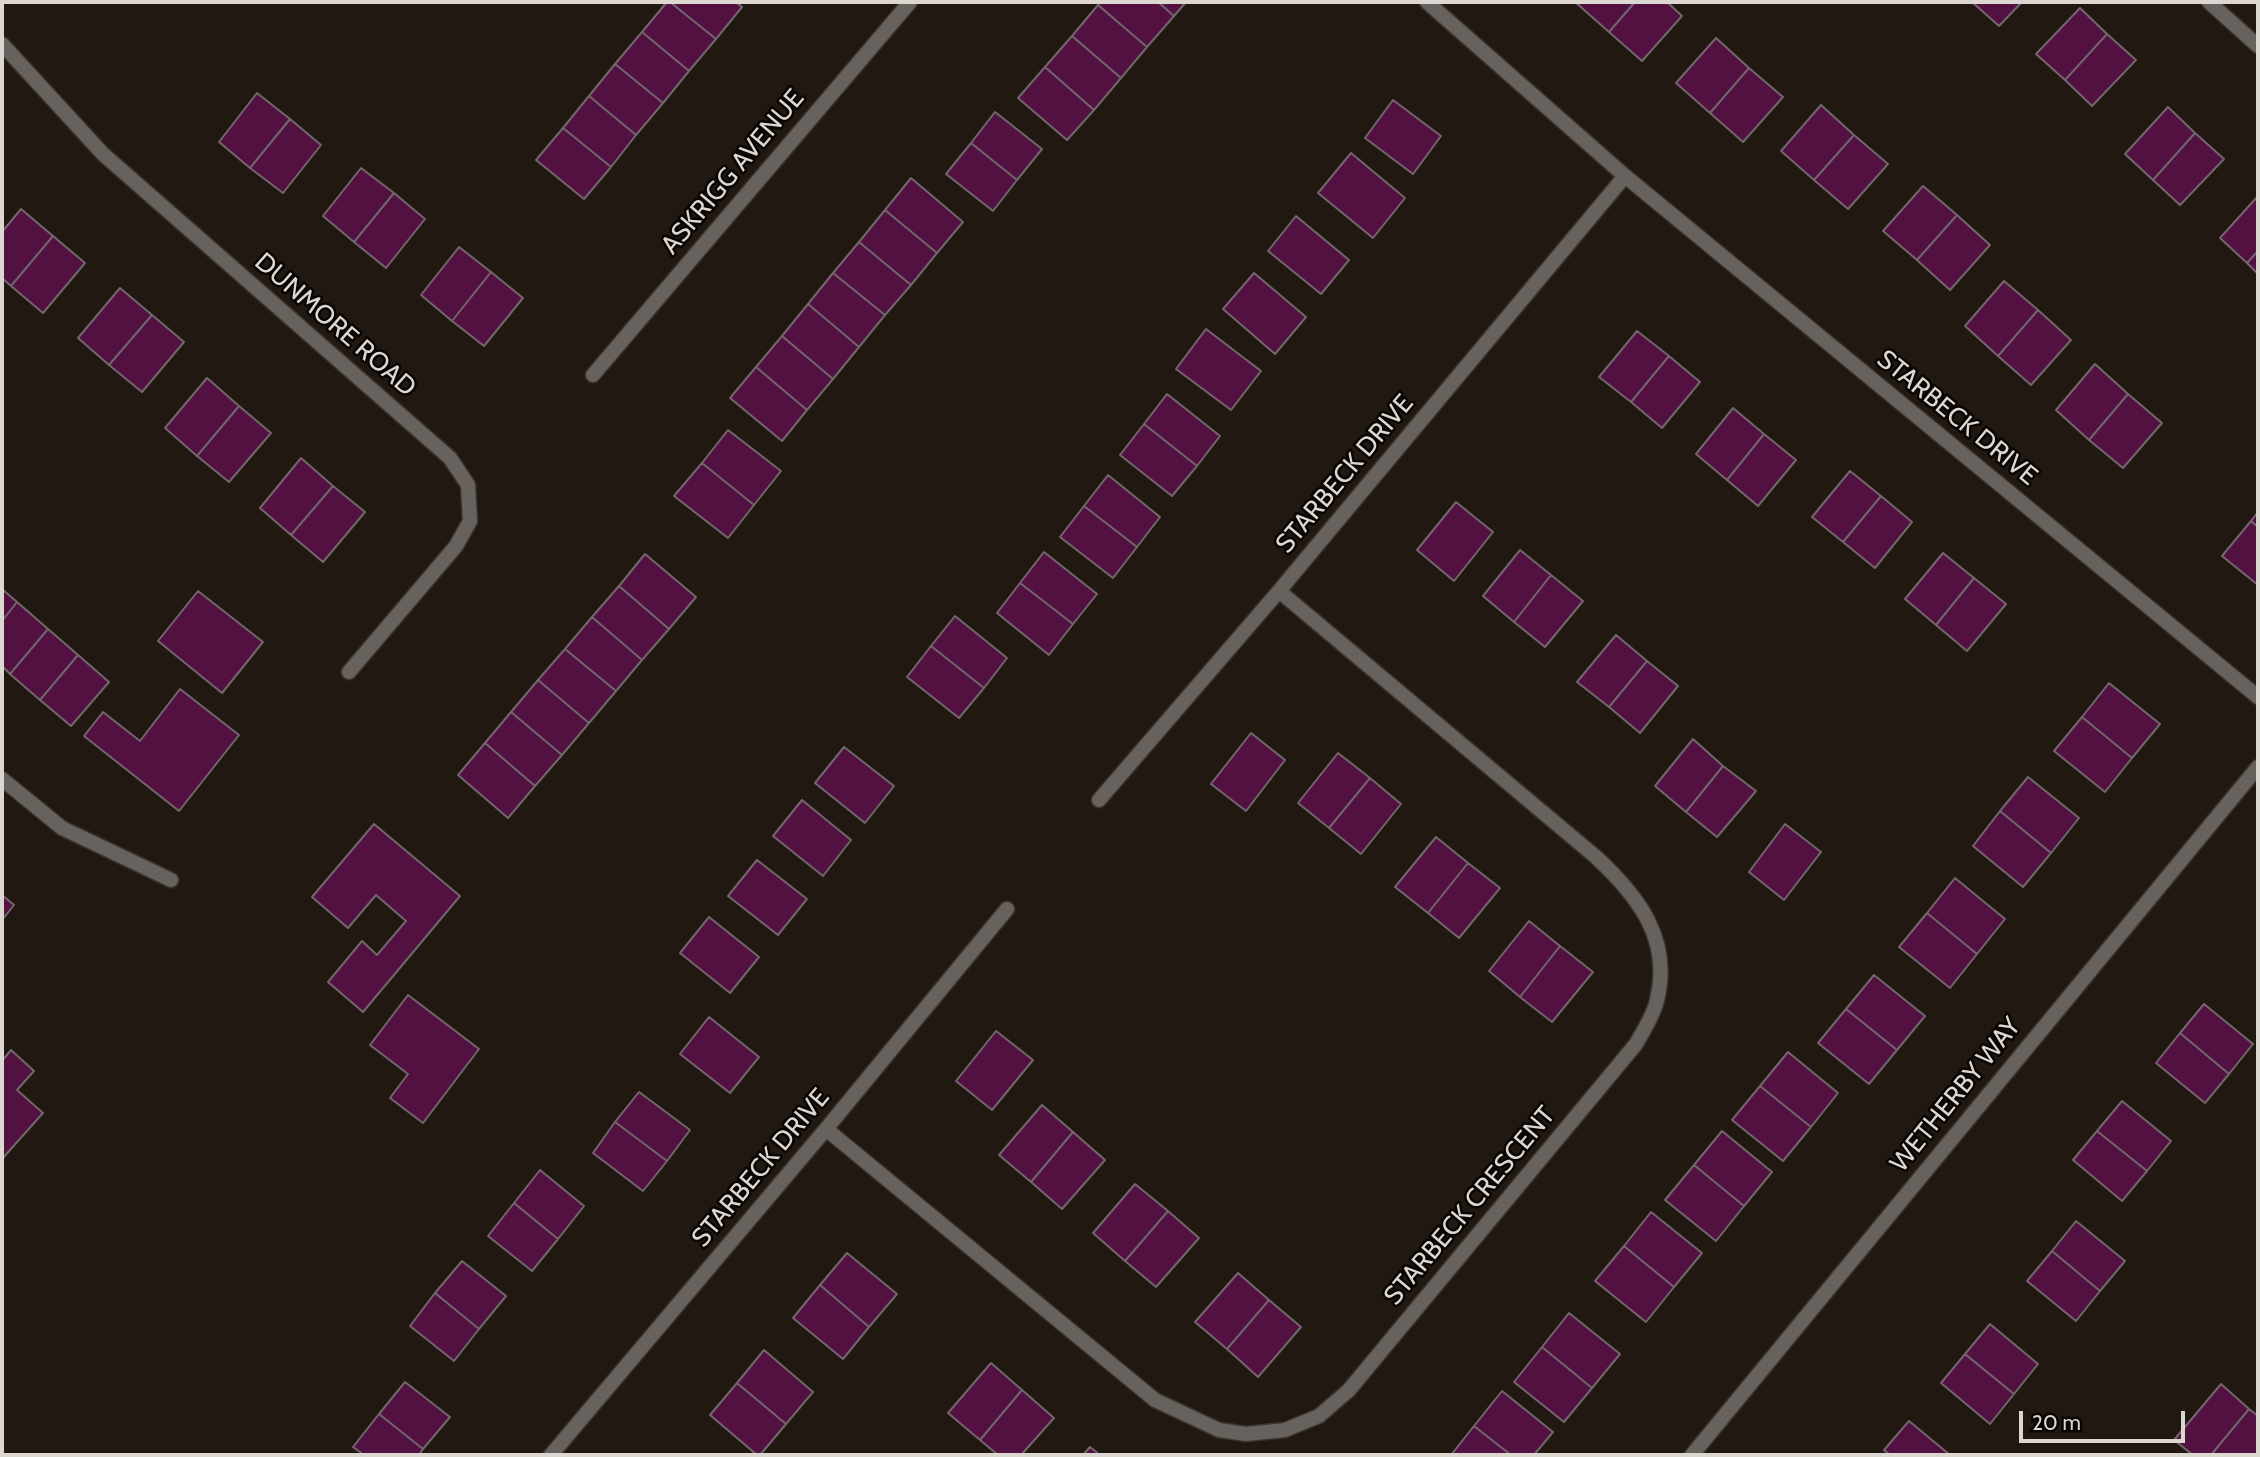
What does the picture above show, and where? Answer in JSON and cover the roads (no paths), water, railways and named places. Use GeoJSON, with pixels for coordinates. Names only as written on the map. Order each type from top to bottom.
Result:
{"type":"FeatureCollection","features":[{"type":"Feature","properties":{"kind":"street","name":"ASKRIGG AVENUE"},"geometry":{"type":"LineString","coordinates":[[593,375],[910,2]]}},
{"type":"Feature","properties":{"kind":"street","name":"STARBECK DRIVE"},"geometry":{"type":"LineString","coordinates":[[1427,2],[1625,176],[2258,697]]}},
{"type":"Feature","properties":{"kind":"street"},"geometry":{"type":"LineString","coordinates":[[2209,2],[2258,46]]}},
{"type":"Feature","properties":{"kind":"street","name":"DUNMORE ROAD"},"geometry":{"type":"LineString","coordinates":[[2,44],[103,154],[450,458],[468,485],[470,521],[456,545],[349,672]]}},
{"type":"Feature","properties":{"kind":"street","name":"STARBECK DRIVE"},"geometry":{"type":"LineString","coordinates":[[1099,800],[1279,592],[1625,176]]}},
{"type":"Feature","properties":{"kind":"street","name":"STARBECK CRESCENT"},"geometry":{"type":"LineString","coordinates":[[826,1129],[1155,1400],[1195,1420],[1219,1430],[1246,1434],[1285,1430],[1319,1416],[1357,1380],[1636,1044],[1657,1001],[1661,959],[1649,920],[1616,875],[1279,592]]}},
{"type":"Feature","properties":{"kind":"street","name":"WETHERBY WAY"},"geometry":{"type":"LineString","coordinates":[[1692,1455],[2258,767]]}},
{"type":"Feature","properties":{"kind":"street"},"geometry":{"type":"LineString","coordinates":[[2,779],[62,828],[171,880]]}},
{"type":"Feature","properties":{"kind":"street","name":"STARBECK DRIVE"},"geometry":{"type":"LineString","coordinates":[[551,1455],[826,1129],[1007,909]]}}]}
